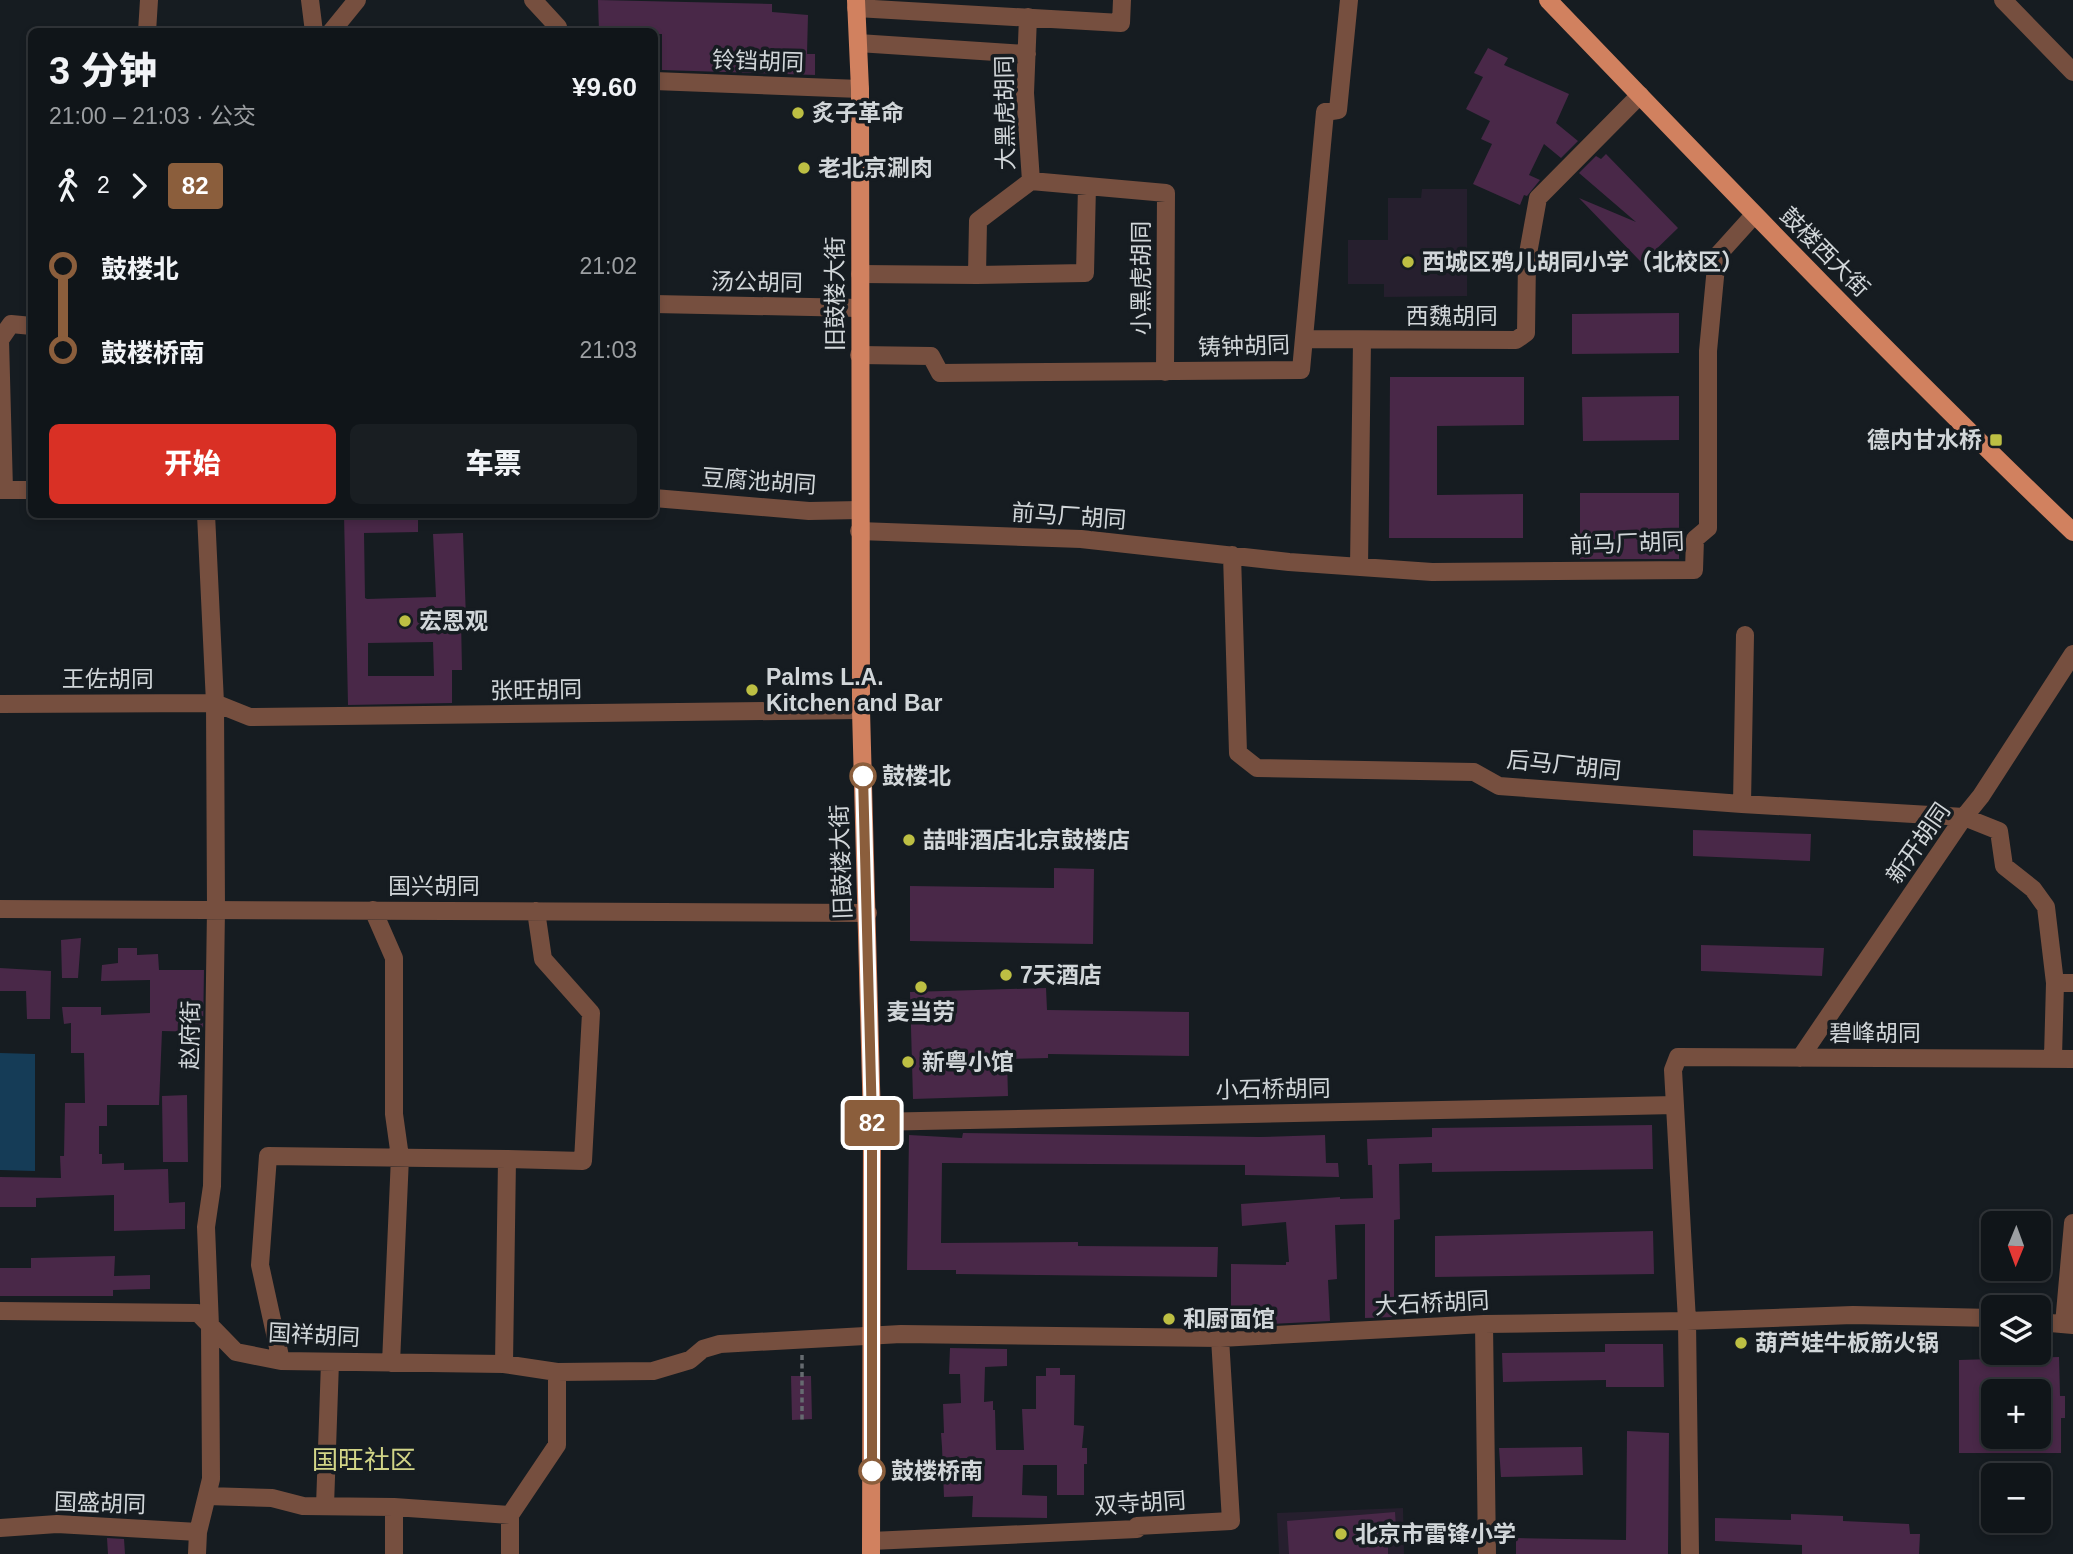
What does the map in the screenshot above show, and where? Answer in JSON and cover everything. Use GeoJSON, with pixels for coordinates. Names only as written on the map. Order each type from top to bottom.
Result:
{"type":"FeatureCollection","features":[{"type":"Feature","properties":{"kind":"main road","name":"鼓楼西大街"},"geometry":{"type":"LineString","coordinates":[[1548,0],[1754,215],[1984,447],[2073,532]]}},
{"type":"Feature","properties":{"kind":"main road","name":"旧鼓楼大街"},"geometry":{"type":"LineString","coordinates":[[856,4],[859,89],[861,710],[872,1122],[871,1548]]}},
{"type":"Feature","properties":{"kind":"street"},"geometry":{"type":"LineString","coordinates":[[147,28],[149,0]]}},
{"type":"Feature","properties":{"kind":"street"},"geometry":{"type":"LineString","coordinates":[[310,0],[314,28]]}},
{"type":"Feature","properties":{"kind":"street"},"geometry":{"type":"LineString","coordinates":[[334,28],[357,0]]}},
{"type":"Feature","properties":{"kind":"street"},"geometry":{"type":"LineString","coordinates":[[533,0],[558,28]]}},
{"type":"Feature","properties":{"kind":"street"},"geometry":{"type":"LineString","coordinates":[[856,4],[1121,23],[1122,0]]}},
{"type":"Feature","properties":{"kind":"street","name":"铸钟胡同"},"geometry":{"type":"LineString","coordinates":[[859,355],[931,355],[940,373],[1301,370],[1325,112],[1338,110],[1349,0]]}},
{"type":"Feature","properties":{"kind":"street"},"geometry":{"type":"LineString","coordinates":[[2003,0],[2073,72]]}},
{"type":"Feature","properties":{"kind":"street","name":"大黑虎胡同"},"geometry":{"type":"LineString","coordinates":[[977,275],[978,221],[1031,181],[1025,93],[1028,17]]}},
{"type":"Feature","properties":{"kind":"street"},"geometry":{"type":"LineString","coordinates":[[858,43],[1027,54]]}},
{"type":"Feature","properties":{"kind":"street","name":"铃铛胡同"},"geometry":{"type":"LineString","coordinates":[[658,82],[859,89]]}},
{"type":"Feature","properties":{"kind":"street","name":"西魏胡同"},"geometry":{"type":"LineString","coordinates":[[1304,339],[1516,340],[1526,333],[1527,259],[1538,198],[1640,95]]}},
{"type":"Feature","properties":{"kind":"street","name":"小黑虎胡同"},"geometry":{"type":"LineString","coordinates":[[1031,181],[1166,193],[1165,372]]}},
{"type":"Feature","properties":{"kind":"street"},"geometry":{"type":"LineString","coordinates":[[860,274],[1085,273],[1087,187]]}},
{"type":"Feature","properties":{"kind":"street","name":"前马厂胡同"},"geometry":{"type":"LineString","coordinates":[[859,531],[1081,539],[1432,572],[1695,570],[1695,539],[1708,528],[1708,351],[1717,257],[1754,215]]}},
{"type":"Feature","properties":{"kind":"street","name":"汤公胡同"},"geometry":{"type":"LineString","coordinates":[[658,304],[859,308]]}},
{"type":"Feature","properties":{"kind":"street"},"geometry":{"type":"LineString","coordinates":[[28,326],[11,324],[1,340],[2,490],[28,490]]}},
{"type":"Feature","properties":{"kind":"street"},"geometry":{"type":"LineString","coordinates":[[1359,567],[1362,340]]}},
{"type":"Feature","properties":{"kind":"street","name":"豆腐池胡同"},"geometry":{"type":"LineString","coordinates":[[658,498],[809,511],[860,510]]}},
{"type":"Feature","properties":{"kind":"street","name":"赵府街"},"geometry":{"type":"LineString","coordinates":[[197,1554],[198,1532],[211,1479],[206,1227],[212,1186],[216,909],[215,703],[206,518]]}},
{"type":"Feature","properties":{"kind":"street","name":"后马厂胡同"},"geometry":{"type":"LineString","coordinates":[[1232,555],[1238,753],[1257,768],[1474,772],[1499,786],[1964,817],[1998,831],[2004,866],[2033,889],[2046,907],[2064,983]]}},
{"type":"Feature","properties":{"kind":"street"},"geometry":{"type":"LineString","coordinates":[[1742,804],[1745,635]]}},
{"type":"Feature","properties":{"kind":"street","name":"新开胡同"},"geometry":{"type":"LineString","coordinates":[[1800,1058],[1981,796],[2073,654]]}},
{"type":"Feature","properties":{"kind":"street","name":"王佐胡同"},"geometry":{"type":"LineString","coordinates":[[0,704],[215,703]]}},
{"type":"Feature","properties":{"kind":"street","name":"张旺胡同"},"geometry":{"type":"LineString","coordinates":[[215,703],[250,717],[861,710]]}},
{"type":"Feature","properties":{"kind":"street","name":"国兴胡同"},"geometry":{"type":"LineString","coordinates":[[0,909],[868,913]]}},
{"type":"Feature","properties":{"kind":"street"},"geometry":{"type":"LineString","coordinates":[[373,910],[394,958],[394,1114],[400,1157],[391,1363]]}},
{"type":"Feature","properties":{"kind":"street"},"geometry":{"type":"LineString","coordinates":[[281,1361],[260,1265],[268,1156],[583,1161],[591,1013],[543,959],[536,911]]}},
{"type":"Feature","properties":{"kind":"street"},"geometry":{"type":"LineString","coordinates":[[2053,1057],[2064,983]]}},
{"type":"Feature","properties":{"kind":"street","name":"碧峰胡同"},"geometry":{"type":"LineString","coordinates":[[1675,1105],[1673,1070],[1678,1057],[2073,1059]]}},
{"type":"Feature","properties":{"kind":"street"},"geometry":{"type":"LineString","coordinates":[[1675,1105],[1687,1321],[1690,1554]]}},
{"type":"Feature","properties":{"kind":"street","name":"小石桥胡同"},"geometry":{"type":"LineString","coordinates":[[872,1122],[1675,1105]]}},
{"type":"Feature","properties":{"kind":"street"},"geometry":{"type":"LineString","coordinates":[[504,1364],[507,1159]]}},
{"type":"Feature","properties":{"kind":"street"},"geometry":{"type":"LineString","coordinates":[[2068,1324],[2073,1223]]}},
{"type":"Feature","properties":{"kind":"street","name":"国祥胡同"},"geometry":{"type":"LineString","coordinates":[[0,1311],[198,1313],[236,1352],[281,1361],[504,1364],[557,1372],[653,1371],[690,1360],[703,1349],[720,1344],[873,1337]]}},
{"type":"Feature","properties":{"kind":"street","name":"大石桥胡同"},"geometry":{"type":"LineString","coordinates":[[873,1337],[901,1334],[1220,1338],[1483,1324],[1853,1315],[1981,1318]]}},
{"type":"Feature","properties":{"kind":"street"},"geometry":{"type":"LineString","coordinates":[[1483,1324],[1488,1554]]}},
{"type":"Feature","properties":{"kind":"street","name":"双寺胡同"},"geometry":{"type":"LineString","coordinates":[[871,1548],[1231,1521],[1220,1338]]}},
{"type":"Feature","properties":{"kind":"street"},"geometry":{"type":"LineString","coordinates":[[325,1506],[330,1362]]}},
{"type":"Feature","properties":{"kind":"street"},"geometry":{"type":"LineString","coordinates":[[510,1554],[510,1515],[557,1445],[557,1372]]}},
{"type":"Feature","properties":{"kind":"street"},"geometry":{"type":"LineString","coordinates":[[206,1496],[272,1498],[303,1506],[394,1507],[510,1515]]}},
{"type":"Feature","properties":{"kind":"street"},"geometry":{"type":"LineString","coordinates":[[394,1507],[394,1554]]}},
{"type":"Feature","properties":{"kind":"street","name":"国盛胡同"},"geometry":{"type":"LineString","coordinates":[[0,1528],[57,1524],[198,1532]]}},
{"type":"Feature","properties":{"kind":"path"},"geometry":{"type":"LineString","coordinates":[[802,1376],[802,1420]]}},
{"type":"Feature","properties":{"kind":"shaded area","name":"西城区鸦儿胡同小学（北校区）"},"geometry":{"type":"Polygon","coordinates":[[[1422,189],[1467,189],[1467,296],[1384,297],[1384,284],[1348,284],[1348,240],[1388,240],[1388,198],[1421,198],[1422,189]]]}},
{"type":"Feature","properties":{"kind":"shaded area"},"geometry":{"type":"Polygon","coordinates":[[[0,1053],[35,1054],[35,1171],[0,1170],[0,1053]]]}},
{"type":"Feature","properties":{"kind":"shaded area","name":"北京市雷锋小学"},"geometry":{"type":"Polygon","coordinates":[[[1403,1508],[1404,1554],[1279,1554],[1277,1513],[1403,1508]]]}},
{"type":"Feature","properties":{"kind":"building"},"geometry":{"type":"Polygon","coordinates":[[[598,0],[772,4],[772,12],[808,15],[807,54],[815,54],[815,75],[662,70],[662,34],[658,34],[658,28],[599,28],[598,0]]]}},
{"type":"Feature","properties":{"kind":"building"},"geometry":{"type":"Polygon","coordinates":[[[1488,48],[1508,58],[1504,65],[1569,94],[1556,123],[1578,141],[1561,158],[1544,144],[1529,175],[1540,180],[1527,196],[1524,195],[1520,205],[1473,184],[1492,144],[1481,139],[1490,121],[1466,109],[1483,77],[1474,73],[1488,48]]]}},
{"type":"Feature","properties":{"kind":"building"},"geometry":{"type":"Polygon","coordinates":[[[1606,154],[1678,228],[1642,263],[1579,198],[1636,222],[1579,173],[1596,156],[1601,159],[1606,154]]]}},
{"type":"Feature","properties":{"kind":"building"},"geometry":{"type":"Polygon","coordinates":[[[1679,313],[1679,353],[1572,354],[1572,314],[1679,313]]]}},
{"type":"Feature","properties":{"kind":"building"},"geometry":{"type":"Polygon","coordinates":[[[1390,377],[1524,377],[1524,425],[1437,426],[1437,495],[1523,494],[1523,538],[1389,538],[1390,377]]]}},
{"type":"Feature","properties":{"kind":"building"},"geometry":{"type":"Polygon","coordinates":[[[1679,396],[1679,440],[1583,441],[1582,397],[1679,396]]]}},
{"type":"Feature","properties":{"kind":"building"},"geometry":{"type":"Polygon","coordinates":[[[1580,493],[1679,493],[1679,559],[1580,559],[1580,493]]]}},
{"type":"Feature","properties":{"kind":"building"},"geometry":{"type":"Polygon","coordinates":[[[344,518],[418,518],[418,532],[364,533],[367,599],[436,597],[433,534],[463,533],[466,619],[461,619],[462,670],[452,670],[452,703],[348,705],[344,518]],[[433,642],[368,643],[368,676],[434,676],[433,642]]]}},
{"type":"Feature","properties":{"kind":"building"},"geometry":{"type":"Polygon","coordinates":[[[1693,830],[1811,834],[1810,861],[1693,856],[1693,830]]]}},
{"type":"Feature","properties":{"kind":"building"},"geometry":{"type":"Polygon","coordinates":[[[1054,868],[1094,869],[1093,944],[910,941],[910,886],[1054,888],[1054,868]]]}},
{"type":"Feature","properties":{"kind":"building"},"geometry":{"type":"Polygon","coordinates":[[[81,938],[78,978],[62,978],[61,940],[81,938]]]}},
{"type":"Feature","properties":{"kind":"building"},"geometry":{"type":"Polygon","coordinates":[[[1701,945],[1824,948],[1822,976],[1701,971],[1701,945]]]}},
{"type":"Feature","properties":{"kind":"building"},"geometry":{"type":"Polygon","coordinates":[[[118,948],[137,948],[137,955],[158,954],[159,970],[204,970],[203,1032],[162,1031],[159,1105],[107,1105],[107,1126],[99,1126],[99,1154],[102,1154],[102,1164],[124,1163],[124,1170],[168,1169],[169,1203],[185,1202],[185,1229],[114,1231],[114,1195],[36,1198],[36,1207],[0,1207],[0,1177],[61,1178],[60,1156],[64,1156],[65,1103],[85,1103],[84,1053],[71,1053],[71,1023],[64,1024],[62,1007],[101,1007],[101,1015],[150,1013],[150,980],[101,981],[102,965],[118,963],[118,948]]]}},
{"type":"Feature","properties":{"kind":"building"},"geometry":{"type":"Polygon","coordinates":[[[0,968],[51,971],[50,1019],[27,1019],[26,991],[0,991],[0,968]]]}},
{"type":"Feature","properties":{"kind":"building"},"geometry":{"type":"Polygon","coordinates":[[[1046,988],[1047,1010],[1189,1012],[1189,1056],[1048,1054],[1048,1058],[1007,1059],[1008,1096],[913,1099],[910,992],[1046,988]]]}},
{"type":"Feature","properties":{"kind":"building"},"geometry":{"type":"Polygon","coordinates":[[[187,1095],[188,1162],[163,1162],[162,1096],[187,1095]]]}},
{"type":"Feature","properties":{"kind":"building"},"geometry":{"type":"Polygon","coordinates":[[[1652,1125],[1653,1169],[1432,1172],[1432,1163],[1399,1164],[1400,1219],[1394,1220],[1394,1317],[1365,1318],[1365,1224],[1335,1225],[1337,1279],[1328,1280],[1330,1321],[1233,1326],[1231,1264],[1286,1265],[1286,1262],[1289,1262],[1286,1222],[1242,1226],[1241,1204],[1340,1197],[1373,1198],[1372,1165],[1368,1165],[1367,1139],[1432,1137],[1432,1128],[1652,1125]]]}},
{"type":"Feature","properties":{"kind":"building"},"geometry":{"type":"Polygon","coordinates":[[[963,1133],[1260,1137],[1325,1135],[1326,1163],[1338,1163],[1339,1177],[1245,1175],[1245,1165],[942,1163],[941,1243],[1078,1242],[1078,1246],[1218,1247],[1217,1277],[956,1274],[956,1270],[907,1270],[909,1135],[962,1138],[963,1133]]]}},
{"type":"Feature","properties":{"kind":"building"},"geometry":{"type":"Polygon","coordinates":[[[1653,1231],[1654,1274],[1435,1277],[1435,1236],[1653,1231]]]}},
{"type":"Feature","properties":{"kind":"building"},"geometry":{"type":"Polygon","coordinates":[[[115,1256],[114,1276],[150,1275],[150,1289],[113,1290],[113,1296],[0,1296],[0,1268],[31,1268],[31,1258],[115,1256]]]}},
{"type":"Feature","properties":{"kind":"building"},"geometry":{"type":"Polygon","coordinates":[[[1605,1344],[1663,1344],[1664,1387],[1606,1387],[1606,1380],[1503,1382],[1502,1353],[1605,1352],[1605,1344]]]}},
{"type":"Feature","properties":{"kind":"building"},"geometry":{"type":"Polygon","coordinates":[[[950,1348],[1007,1349],[1007,1366],[985,1367],[984,1402],[993,1401],[996,1450],[1024,1450],[1022,1409],[1036,1409],[1036,1376],[1046,1376],[1046,1368],[1060,1368],[1060,1375],[1075,1375],[1074,1425],[1084,1426],[1082,1448],[1087,1448],[1084,1495],[1057,1495],[1057,1465],[1023,1465],[1022,1495],[1047,1496],[1047,1518],[972,1517],[973,1496],[944,1497],[941,1433],[944,1433],[943,1404],[961,1403],[960,1374],[949,1374],[950,1348]]]}},
{"type":"Feature","properties":{"kind":"building"},"geometry":{"type":"Polygon","coordinates":[[[2051,1357],[2059,1357],[2060,1396],[2065,1396],[2065,1418],[2061,1418],[2061,1453],[1959,1453],[1959,1360],[1981,1359],[1981,1365],[2051,1365],[2051,1357]]]}},
{"type":"Feature","properties":{"kind":"building"},"geometry":{"type":"Polygon","coordinates":[[[791,1376],[811,1376],[812,1419],[792,1420],[791,1376]]]}},
{"type":"Feature","properties":{"kind":"building"},"geometry":{"type":"Polygon","coordinates":[[[1627,1431],[1669,1433],[1668,1554],[1516,1554],[1516,1538],[1626,1540],[1627,1431]]]}},
{"type":"Feature","properties":{"kind":"building"},"geometry":{"type":"Polygon","coordinates":[[[1582,1447],[1583,1475],[1501,1477],[1499,1448],[1582,1447]]]}},
{"type":"Feature","properties":{"kind":"building","name":"北京市雷锋小学"},"geometry":{"type":"Polygon","coordinates":[[[1395,1512],[1397,1542],[1388,1542],[1388,1554],[1289,1554],[1287,1521],[1395,1512]]]}},
{"type":"Feature","properties":{"kind":"building"},"geometry":{"type":"Polygon","coordinates":[[[1791,1514],[1843,1516],[1843,1521],[1909,1524],[1910,1534],[1920,1534],[1919,1554],[1802,1554],[1802,1545],[1715,1541],[1715,1518],[1791,1520],[1791,1514]]]}},
{"type":"Feature","properties":{"kind":"building"},"geometry":{"type":"Polygon","coordinates":[[[107,1538],[124,1539],[125,1554],[108,1554],[107,1538]]]}},
{"type":"Feature","properties":{"kind":"bus line","name":"82"},"geometry":{"type":"LineString","coordinates":[[863,776],[872,1122],[872,1471]]}},
{"type":"Feature","properties":{"kind":"place","name":"炙子革命"},"geometry":{"type":"Point","coordinates":[798,113]}},
{"type":"Feature","properties":{"kind":"place","name":"老北京涮肉"},"geometry":{"type":"Point","coordinates":[804,168]}},
{"type":"Feature","properties":{"kind":"place","name":"西城区鸦儿胡同小学（北校区）"},"geometry":{"type":"Point","coordinates":[1408,262]}},
{"type":"Feature","properties":{"kind":"place","name":"德内甘水桥"},"geometry":{"type":"Point","coordinates":[1996,440]}},
{"type":"Feature","properties":{"kind":"place","name":"宏恩观"},"geometry":{"type":"Point","coordinates":[405,621]}},
{"type":"Feature","properties":{"kind":"place","name":"Palms L.A. Kitchen and Bar"},"geometry":{"type":"Point","coordinates":[752,690]}},
{"type":"Feature","properties":{"kind":"place","name":"鼓楼北"},"geometry":{"type":"Point","coordinates":[863,776]}},
{"type":"Feature","properties":{"kind":"place","name":"喆啡酒店北京鼓楼店"},"geometry":{"type":"Point","coordinates":[909,840]}},
{"type":"Feature","properties":{"kind":"place","name":"7天酒店"},"geometry":{"type":"Point","coordinates":[1006,975]}},
{"type":"Feature","properties":{"kind":"place","name":"麦当劳"},"geometry":{"type":"Point","coordinates":[921,987]}},
{"type":"Feature","properties":{"kind":"place","name":"新粤小馆"},"geometry":{"type":"Point","coordinates":[908,1062]}},
{"type":"Feature","properties":{"kind":"place","name":"和厨面馆"},"geometry":{"type":"Point","coordinates":[1169,1319]}},
{"type":"Feature","properties":{"kind":"place","name":"葫芦娃牛板筋火锅"},"geometry":{"type":"Point","coordinates":[1741,1343]}},
{"type":"Feature","properties":{"kind":"place","name":"鼓楼桥南"},"geometry":{"type":"Point","coordinates":[872,1471]}},
{"type":"Feature","properties":{"kind":"place","name":"北京市雷锋小学"},"geometry":{"type":"Point","coordinates":[1341,1534]}},
{"type":"Feature","properties":{"kind":"district","name":"国旺社区"},"geometry":{"type":"Point","coordinates":[364,1460]}}]}
